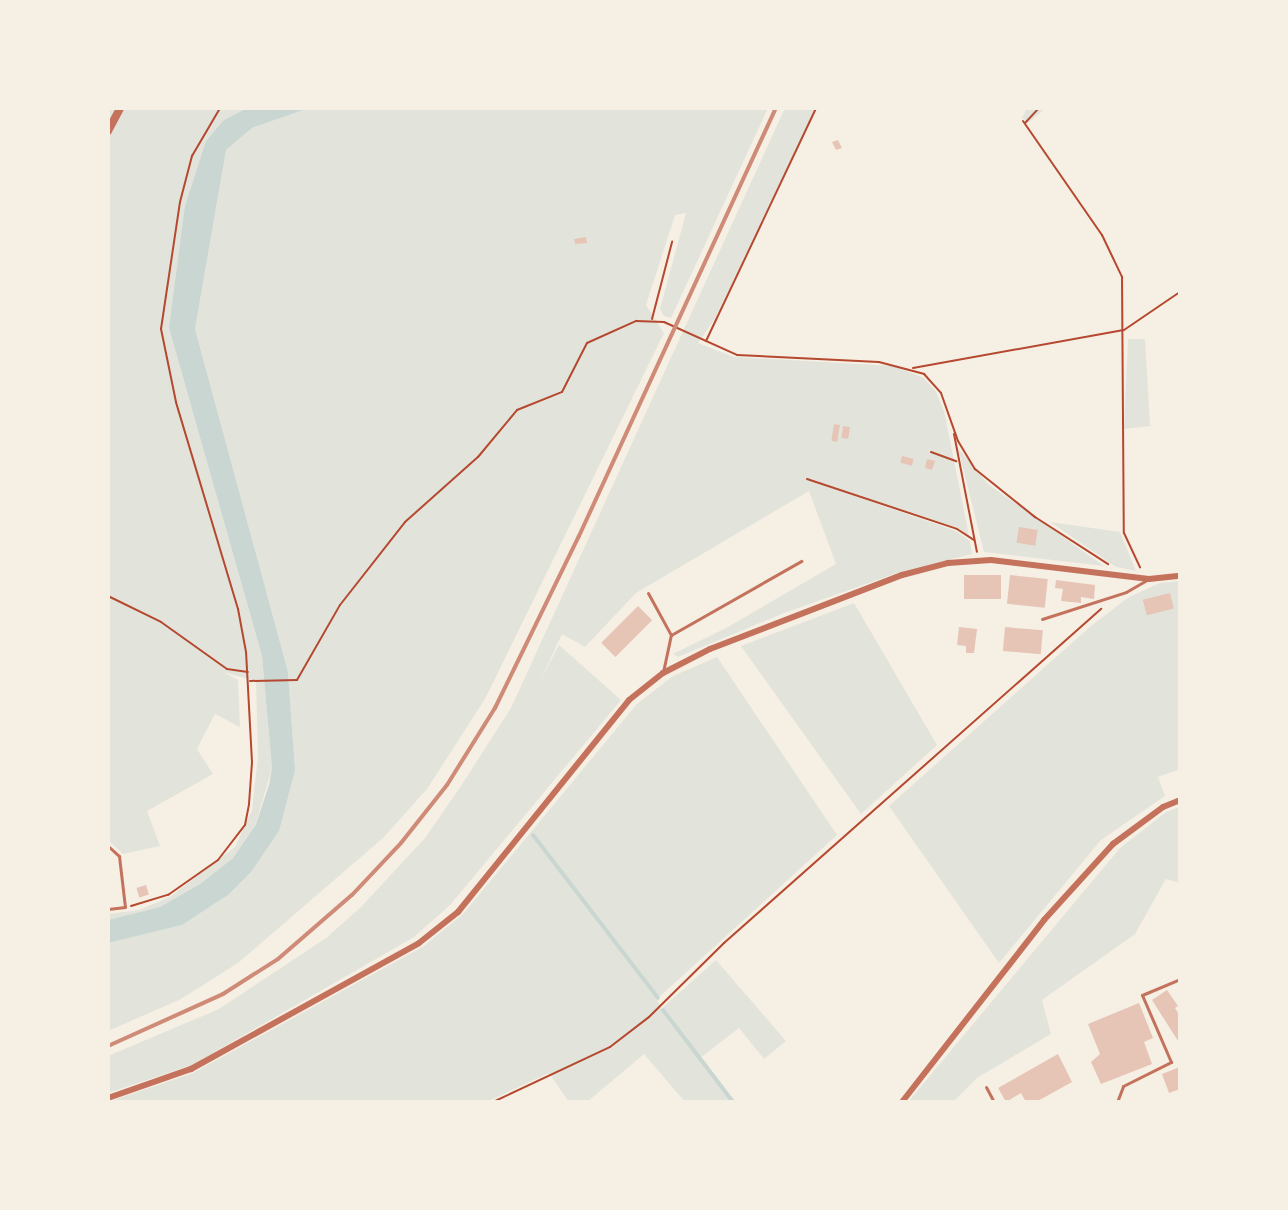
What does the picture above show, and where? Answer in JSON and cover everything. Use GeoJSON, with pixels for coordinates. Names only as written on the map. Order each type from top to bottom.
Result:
{"type":"FeatureCollection","features":[{"type":"Feature","properties":{"kind":"street"},"geometry":{"type":"LineString","coordinates":[[108,131],[120,108]]}},
{"type":"Feature","properties":{"kind":"street"},"geometry":{"type":"LineString","coordinates":[[108,1098],[191,1069],[419,943],[458,912],[629,700],[663,673],[710,649],[902,575],[979,559],[1149,579],[1180,576]]}},
{"type":"Feature","properties":{"kind":"street"},"geometry":{"type":"LineString","coordinates":[[902,1102],[1044,920],[1113,844],[1163,807],[1180,800]]}},
{"type":"Feature","properties":{"kind":"lane"},"geometry":{"type":"LineString","coordinates":[[670,635],[801,561]]}},
{"type":"Feature","properties":{"kind":"lane"},"geometry":{"type":"LineString","coordinates":[[1042,619],[1126,592],[1149,579]]}},
{"type":"Feature","properties":{"kind":"lane"},"geometry":{"type":"LineString","coordinates":[[648,593],[670,635],[663,673]]}},
{"type":"Feature","properties":{"kind":"lane"},"geometry":{"type":"LineString","coordinates":[[108,846],[119,856],[125,907],[108,909]]}},
{"type":"Feature","properties":{"kind":"lane"},"geometry":{"type":"LineString","coordinates":[[1117,1102],[1122,1086],[1171,1062],[1142,995],[1180,979]]}},
{"type":"Feature","properties":{"kind":"lane"},"geometry":{"type":"LineString","coordinates":[[986,1087],[994,1102]]}},
{"type":"Feature","properties":{"kind":"path"},"geometry":{"type":"LineString","coordinates":[[125,907],[156,900],[190,881],[233,845],[245,825],[252,762],[249,681],[238,609],[176,402],[161,329],[180,202],[192,156],[220,108]]}},
{"type":"Feature","properties":{"kind":"path"},"geometry":{"type":"LineString","coordinates":[[706,341],[816,108]]}},
{"type":"Feature","properties":{"kind":"path"},"geometry":{"type":"LineString","coordinates":[[1039,108],[1024,122],[1102,235],[1122,277],[1124,533],[1130,553],[1149,579]]}},
{"type":"Feature","properties":{"kind":"path"},"geometry":{"type":"LineString","coordinates":[[652,319],[672,242]]}},
{"type":"Feature","properties":{"kind":"path"},"geometry":{"type":"LineString","coordinates":[[249,681],[297,680],[340,605],[405,522],[483,453],[518,410],[562,392],[587,343],[636,321],[652,319],[664,322],[727,352],[751,357],[879,362],[913,368],[1124,330],[1180,292]]}},
{"type":"Feature","properties":{"kind":"path"},"geometry":{"type":"LineString","coordinates":[[913,368],[930,379],[940,393],[953,432],[965,454],[990,483],[1112,566]]}},
{"type":"Feature","properties":{"kind":"path"},"geometry":{"type":"LineString","coordinates":[[953,432],[956,461],[979,559]]}},
{"type":"Feature","properties":{"kind":"path"},"geometry":{"type":"LineString","coordinates":[[931,452],[956,461]]}},
{"type":"Feature","properties":{"kind":"path"},"geometry":{"type":"LineString","coordinates":[[807,479],[957,530],[974,540]]}},
{"type":"Feature","properties":{"kind":"path"},"geometry":{"type":"LineString","coordinates":[[108,596],[161,622],[227,669],[248,672]]}},
{"type":"Feature","properties":{"kind":"path"},"geometry":{"type":"LineString","coordinates":[[493,1102],[610,1047],[649,1017],[724,943],[1103,607]]}},
{"type":"Feature","properties":{"kind":"shaded area"},"geometry":{"type":"Polygon","coordinates":[[[108,108],[247,108],[224,120],[169,328],[262,656],[272,768],[256,823],[233,858],[200,884],[160,907],[108,920],[108,914],[139,910],[170,897],[235,847],[252,810],[258,757],[256,681],[223,672],[238,680],[240,727],[215,714],[197,749],[213,774],[147,811],[160,846],[123,854],[108,840],[108,108]]]}},
{"type":"Feature","properties":{"kind":"shaded area"},"geometry":{"type":"Polygon","coordinates":[[[247,108],[309,108],[252,128],[226,150],[195,329],[288,672],[295,770],[279,831],[251,872],[228,895],[182,925],[108,943],[108,920],[160,907],[200,884],[233,858],[256,824],[272,768],[262,656],[169,328],[185,206],[206,141],[224,120],[247,108]]]}},
{"type":"Feature","properties":{"kind":"shaded area"},"geometry":{"type":"Polygon","coordinates":[[[309,108],[768,108],[671,318],[664,316],[660,309],[686,213],[675,215],[646,305],[664,333],[485,699],[427,789],[383,838],[238,963],[181,999],[108,1031],[108,943],[182,925],[228,895],[295,770],[288,672],[195,329],[226,150],[252,128],[309,108]]]}},
{"type":"Feature","properties":{"kind":"shaded area"},"geometry":{"type":"Polygon","coordinates":[[[785,108],[816,108],[714,320],[698,343],[734,357],[893,366],[924,378],[936,392],[944,411],[969,536],[958,528],[805,479],[956,531],[970,541],[972,554],[900,572],[784,613],[678,657],[673,654],[726,628],[836,564],[809,491],[636,593],[585,647],[562,634],[540,681],[559,645],[621,700],[450,905],[414,937],[192,1065],[108,1093],[108,1056],[219,1009],[326,938],[361,907],[425,838],[459,789],[511,708],[785,108]]]}},
{"type":"Feature","properties":{"kind":"shaded area"},"geometry":{"type":"Polygon","coordinates":[[[1027,108],[1046,108],[1028,123],[1022,118],[1027,108]]]}},
{"type":"Feature","properties":{"kind":"shaded area"},"geometry":{"type":"Polygon","coordinates":[[[1128,339],[1145,339],[1150,426],[1124,429],[1128,339]]]}},
{"type":"Feature","properties":{"kind":"shaded area"},"geometry":{"type":"Polygon","coordinates":[[[958,448],[988,484],[1104,566],[984,552],[958,448]]]}},
{"type":"Feature","properties":{"kind":"shaded area"},"geometry":{"type":"Polygon","coordinates":[[[1050,522],[1120,532],[1136,571],[1116,567],[1050,522]]]}},
{"type":"Feature","properties":{"kind":"shaded area"},"geometry":{"type":"Polygon","coordinates":[[[1180,581],[1180,769],[1158,777],[1165,796],[1101,840],[999,963],[889,806],[1091,626],[1129,597],[1160,583],[1180,581]]]}},
{"type":"Feature","properties":{"kind":"shaded area"},"geometry":{"type":"Polygon","coordinates":[[[854,603],[937,745],[861,814],[741,646],[854,603]]]}},
{"type":"Feature","properties":{"kind":"shaded area"},"geometry":{"type":"Polygon","coordinates":[[[717,657],[837,835],[657,999],[661,1009],[716,960],[786,1041],[764,1059],[739,1028],[699,1059],[732,1102],[685,1102],[644,1054],[587,1102],[569,1102],[549,1073],[486,1102],[108,1102],[193,1073],[424,946],[463,914],[637,704],[673,676],[717,657]]]}},
{"type":"Feature","properties":{"kind":"shaded area"},"geometry":{"type":"Polygon","coordinates":[[[1180,807],[1180,883],[1166,879],[1135,934],[1042,1000],[1051,1034],[977,1078],[953,1102],[908,1102],[1120,848],[1166,812],[1180,807]]]}},
{"type":"Feature","properties":{"kind":"building"},"geometry":{"type":"Polygon","coordinates":[[[838,140],[842,148],[836,150],[832,142],[838,140]]]}},
{"type":"Feature","properties":{"kind":"building"},"geometry":{"type":"Polygon","coordinates":[[[586,237],[587,243],[575,244],[574,239],[586,237]]]}},
{"type":"Feature","properties":{"kind":"building"},"geometry":{"type":"Polygon","coordinates":[[[834,424],[840,425],[837,442],[831,441],[834,424]]]}},
{"type":"Feature","properties":{"kind":"building"},"geometry":{"type":"Polygon","coordinates":[[[843,426],[850,427],[848,439],[841,438],[843,426]]]}},
{"type":"Feature","properties":{"kind":"building"},"geometry":{"type":"Polygon","coordinates":[[[902,456],[914,459],[912,466],[900,463],[902,456]]]}},
{"type":"Feature","properties":{"kind":"building"},"geometry":{"type":"Polygon","coordinates":[[[927,459],[935,461],[932,470],[925,468],[927,459]]]}},
{"type":"Feature","properties":{"kind":"building"},"geometry":{"type":"Polygon","coordinates":[[[1019,527],[1038,530],[1035,546],[1016,543],[1019,527]]]}},
{"type":"Feature","properties":{"kind":"building"},"geometry":{"type":"Polygon","coordinates":[[[964,575],[1001,575],[1001,599],[964,599],[964,575]]]}},
{"type":"Feature","properties":{"kind":"building"},"geometry":{"type":"Polygon","coordinates":[[[1010,575],[1048,579],[1045,608],[1007,604],[1010,575]]]}},
{"type":"Feature","properties":{"kind":"building"},"geometry":{"type":"Polygon","coordinates":[[[1056,580],[1095,585],[1094,599],[1081,597],[1081,603],[1061,601],[1063,589],[1055,588],[1056,580]]]}},
{"type":"Feature","properties":{"kind":"building"},"geometry":{"type":"Polygon","coordinates":[[[1170,593],[1174,609],[1147,615],[1143,600],[1170,593]]]}},
{"type":"Feature","properties":{"kind":"building"},"geometry":{"type":"Polygon","coordinates":[[[638,606],[652,620],[615,657],[601,643],[638,606]]]}},
{"type":"Feature","properties":{"kind":"building"},"geometry":{"type":"Polygon","coordinates":[[[959,627],[977,629],[974,653],[966,653],[966,646],[957,645],[959,627]]]}},
{"type":"Feature","properties":{"kind":"building"},"geometry":{"type":"Polygon","coordinates":[[[1005,627],[1043,630],[1041,654],[1003,651],[1005,627]]]}},
{"type":"Feature","properties":{"kind":"building"},"geometry":{"type":"Polygon","coordinates":[[[146,885],[149,895],[139,897],[136,888],[146,885]]]}},
{"type":"Feature","properties":{"kind":"building"},"geometry":{"type":"Polygon","coordinates":[[[1167,990],[1178,1006],[1175,1008],[1180,1016],[1180,1044],[1152,1000],[1167,990]]]}},
{"type":"Feature","properties":{"kind":"building"},"geometry":{"type":"Polygon","coordinates":[[[1139,1003],[1153,1038],[1144,1042],[1152,1064],[1101,1084],[1091,1062],[1100,1054],[1088,1024],[1139,1003]]]}},
{"type":"Feature","properties":{"kind":"building"},"geometry":{"type":"Polygon","coordinates":[[[1058,1054],[1072,1082],[1036,1102],[1026,1102],[1021,1093],[1006,1102],[998,1088],[1058,1054]]]}},
{"type":"Feature","properties":{"kind":"building"},"geometry":{"type":"Polygon","coordinates":[[[1180,1067],[1180,1089],[1169,1093],[1162,1074],[1180,1067]]]}},
{"type":"Feature","properties":{"kind":"waterway"},"geometry":{"type":"LineString","coordinates":[[533,835],[658,998]]}},
{"type":"Feature","properties":{"kind":"waterway"},"geometry":{"type":"LineString","coordinates":[[663,1010],[733,1102]]}},
{"type":"Feature","properties":{"kind":"railway"},"geometry":{"type":"LineString","coordinates":[[108,1046],[223,994],[278,959],[352,895],[401,843],[447,785],[495,708],[579,536],[776,108]]}}]}
